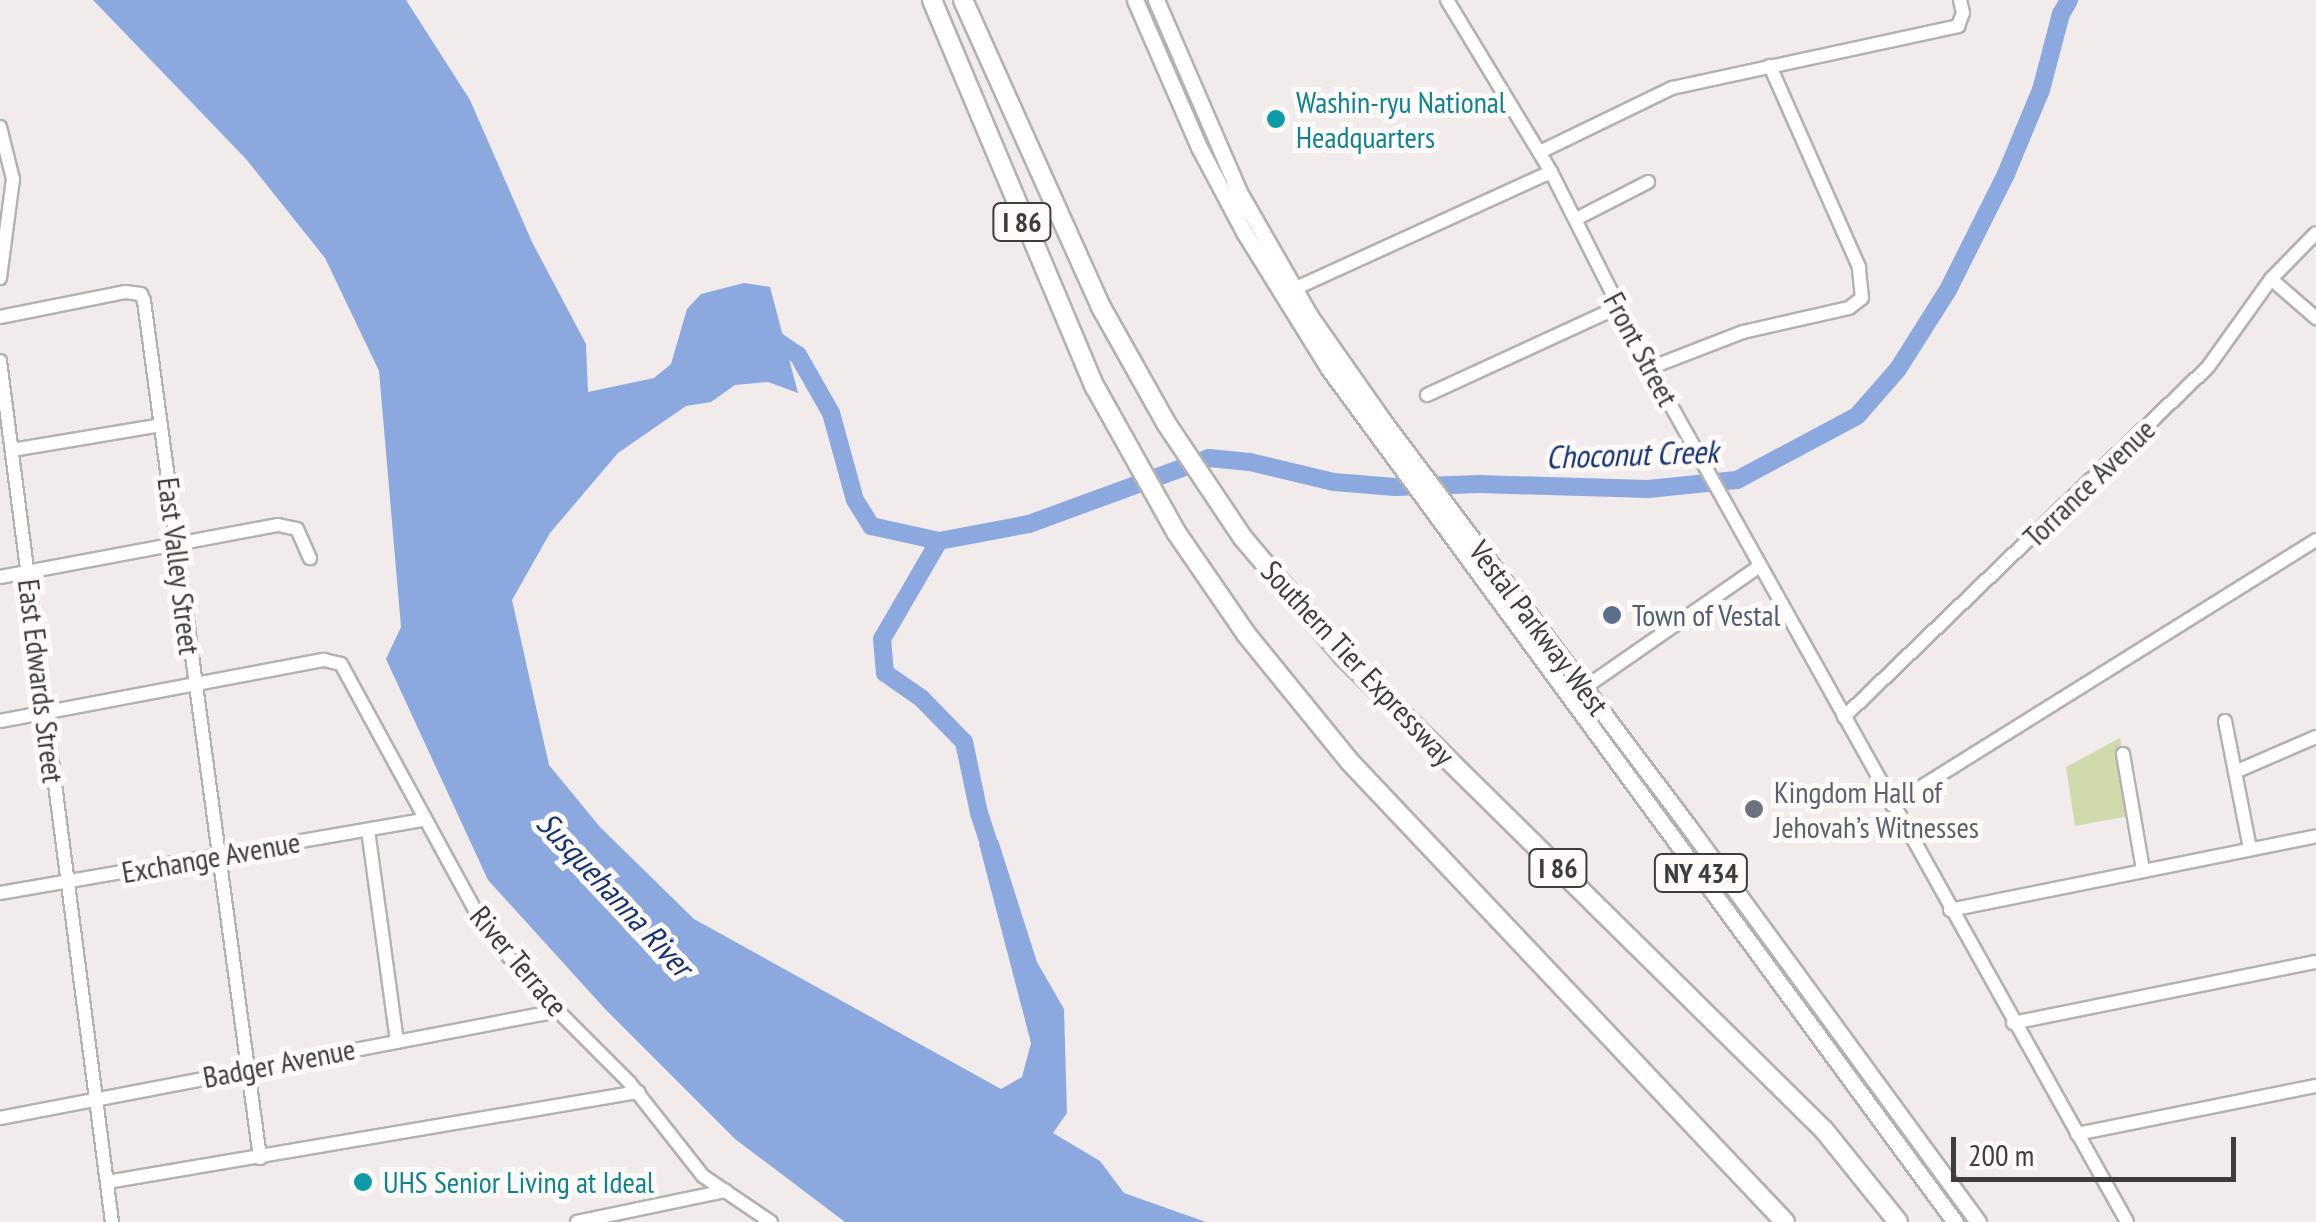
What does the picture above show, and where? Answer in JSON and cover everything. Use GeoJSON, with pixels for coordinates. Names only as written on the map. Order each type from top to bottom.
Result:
{"type":"FeatureCollection","features":[{"type":"Feature","properties":{"kind":"highway","name":"Southern Tier Expressway"},"geometry":{"type":"LineString","coordinates":[[932,0],[1044,274],[1122,439],[1176,532],[1246,634],[1350,762],[1785,1222]]}},
{"type":"Feature","properties":{"kind":"highway","name":"Southern Tier Expressway"},"geometry":{"type":"LineString","coordinates":[[964,0],[1082,270],[1166,423],[1224,510],[1343,656],[1824,1130],[1898,1222]]}},
{"type":"Feature","properties":{"kind":"main road","name":"Vestal Parkway West"},"geometry":{"type":"LineString","coordinates":[[1135,0],[1199,148],[1244,232],[1329,369],[1413,473],[1464,528],[1585,687],[1978,1222]]}},
{"type":"Feature","properties":{"kind":"main road","name":"Vestal Parkway West"},"geometry":{"type":"LineString","coordinates":[[1156,0],[1240,192],[1294,289],[1445,526],[1955,1222]]}},
{"type":"Feature","properties":{"kind":"street","name":"Front Street"},"geometry":{"type":"LineString","coordinates":[[1448,0],[1540,152],[1650,368],[2127,1222]]}},
{"type":"Feature","properties":{"kind":"street"},"geometry":{"type":"LineString","coordinates":[[1540,152],[1653,94],[1962,22],[1960,0]]}},
{"type":"Feature","properties":{"kind":"street"},"geometry":{"type":"LineString","coordinates":[[1650,368],[1743,332],[1834,313],[1862,298],[1859,267],[1770,66]]}},
{"type":"Feature","properties":{"kind":"street"},"geometry":{"type":"LineString","coordinates":[[0,127],[13,179],[0,278]]}},
{"type":"Feature","properties":{"kind":"street"},"geometry":{"type":"LineString","coordinates":[[1294,289],[1551,172]]}},
{"type":"Feature","properties":{"kind":"street"},"geometry":{"type":"LineString","coordinates":[[1576,220],[1648,182]]}},
{"type":"Feature","properties":{"kind":"street","name":"Torrance Avenue"},"geometry":{"type":"LineString","coordinates":[[1844,718],[2208,367],[2271,278],[2316,233]]}},
{"type":"Feature","properties":{"kind":"street"},"geometry":{"type":"LineString","coordinates":[[2271,278],[2316,318]]}},
{"type":"Feature","properties":{"kind":"street","name":"East Valley Street"},"geometry":{"type":"LineString","coordinates":[[0,317],[125,292],[141,294],[144,302],[260,1158]]}},
{"type":"Feature","properties":{"kind":"street"},"geometry":{"type":"LineString","coordinates":[[1427,395],[1618,307]]}},
{"type":"Feature","properties":{"kind":"street","name":"East Edwards Street"},"geometry":{"type":"LineString","coordinates":[[0,361],[112,1222]]}},
{"type":"Feature","properties":{"kind":"street"},"geometry":{"type":"LineString","coordinates":[[12,450],[161,425]]}},
{"type":"Feature","properties":{"kind":"street"},"geometry":{"type":"LineString","coordinates":[[0,577],[289,525],[303,537],[310,558]]}},
{"type":"Feature","properties":{"kind":"street"},"geometry":{"type":"LineString","coordinates":[[1892,805],[2316,540]]}},
{"type":"Feature","properties":{"kind":"street"},"geometry":{"type":"LineString","coordinates":[[1570,698],[1760,566]]}},
{"type":"Feature","properties":{"kind":"street","name":"River Terrace"},"geometry":{"type":"LineString","coordinates":[[194,685],[324,660],[344,668],[422,820],[482,923],[558,1012],[638,1092],[703,1176],[771,1222]]}},
{"type":"Feature","properties":{"kind":"street"},"geometry":{"type":"LineString","coordinates":[[0,721],[194,685]]}},
{"type":"Feature","properties":{"kind":"street"},"geometry":{"type":"LineString","coordinates":[[2225,721],[2250,849]]}},
{"type":"Feature","properties":{"kind":"street"},"geometry":{"type":"LineString","coordinates":[[2235,772],[2316,737]]}},
{"type":"Feature","properties":{"kind":"street"},"geometry":{"type":"LineString","coordinates":[[2124,754],[2143,870]]}},
{"type":"Feature","properties":{"kind":"street","name":"Exchange Avenue"},"geometry":{"type":"LineString","coordinates":[[0,893],[422,820]]}},
{"type":"Feature","properties":{"kind":"street"},"geometry":{"type":"LineString","coordinates":[[368,830],[397,1042]]}},
{"type":"Feature","properties":{"kind":"street"},"geometry":{"type":"LineString","coordinates":[[1950,910],[2316,836]]}},
{"type":"Feature","properties":{"kind":"street"},"geometry":{"type":"LineString","coordinates":[[2013,1023],[2316,962]]}},
{"type":"Feature","properties":{"kind":"street","name":"Badger Avenue"},"geometry":{"type":"LineString","coordinates":[[0,1118],[558,1012]]}},
{"type":"Feature","properties":{"kind":"street"},"geometry":{"type":"LineString","coordinates":[[2077,1134],[2316,1086]]}},
{"type":"Feature","properties":{"kind":"street"},"geometry":{"type":"LineString","coordinates":[[107,1182],[638,1092]]}},
{"type":"Feature","properties":{"kind":"street"},"geometry":{"type":"LineString","coordinates":[[577,1222],[726,1190]]}},
{"type":"Feature","properties":{"kind":"green space"},"geometry":{"type":"Polygon","coordinates":[[[2120,738],[2134,815],[2075,826],[2066,767],[2120,738]]]}},
{"type":"Feature","properties":{"kind":"water","name":"Susquehanna River"},"geometry":{"type":"Polygon","coordinates":[[[93,0],[406,0],[470,100],[532,242],[586,344],[588,392],[654,378],[671,364],[687,309],[701,294],[744,283],[770,287],[798,393],[768,382],[735,385],[711,402],[686,406],[618,453],[550,533],[512,600],[549,765],[600,827],[694,919],[1001,1089],[1022,1077],[1031,1043],[979,844],[998,840],[1037,962],[1064,1009],[1067,1113],[1053,1133],[1100,1161],[1124,1193],[1206,1222],[845,1222],[735,1139],[606,1010],[488,880],[386,659],[401,627],[379,371],[325,258],[246,159],[93,0]]]}},
{"type":"Feature","properties":{"kind":"waterway","name":"Choconut Creek"},"geometry":{"type":"LineString","coordinates":[[995,862],[979,813],[964,742],[921,698],[885,673],[882,639],[939,541],[1029,524],[1209,458],[1250,462],[1334,482],[1395,487],[1479,484],[1648,489],[1737,480],[1857,416],[1898,369],[1948,290],[2006,174],[2041,90],[2061,14],[2069,0]]}},
{"type":"Feature","properties":{"kind":"waterway","name":"Choconut Creek"},"geometry":{"type":"LineString","coordinates":[[768,335],[798,355],[831,413],[855,500],[871,526],[939,541]]}},
{"type":"Feature","properties":{"kind":"place","name":"Washin-ryu National Headquarters"},"geometry":{"type":"Point","coordinates":[1276,119]}},
{"type":"Feature","properties":{"kind":"place","name":"Town of Vestal"},"geometry":{"type":"Point","coordinates":[1612,615]}},
{"type":"Feature","properties":{"kind":"place","name":"Kingdom Hall of Jehovah’s Witnesses"},"geometry":{"type":"Point","coordinates":[1754,809]}},
{"type":"Feature","properties":{"kind":"place","name":"UHS Senior Living at Ideal"},"geometry":{"type":"Point","coordinates":[363,1182]}}]}
